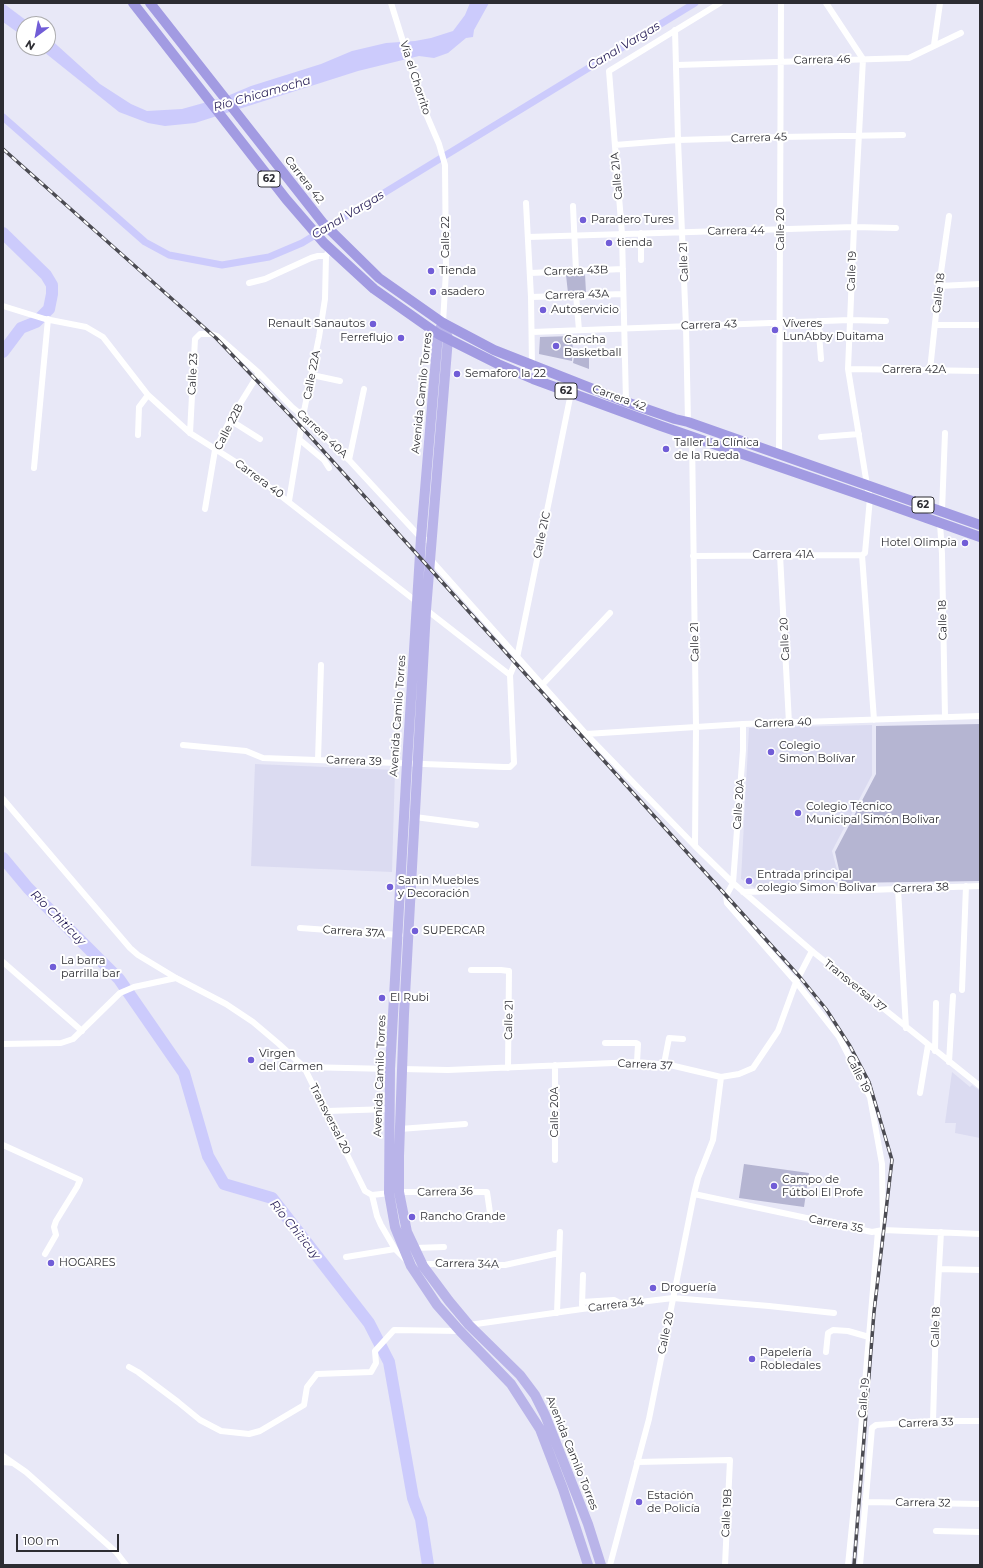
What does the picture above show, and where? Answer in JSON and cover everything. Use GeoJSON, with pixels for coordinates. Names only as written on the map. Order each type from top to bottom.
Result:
{"type":"FeatureCollection","features":[{"type":"Feature","properties":{"kind":"highway","name":"Carrera 42"},"geometry":{"type":"LineString","coordinates":[[133,3],[228,126],[327,249],[374,289],[438,334],[498,364],[533,379],[692,437],[870,498],[980,538]]}},
{"type":"Feature","properties":{"kind":"highway","name":"Carrera 42"},"geometry":{"type":"LineString","coordinates":[[150,3],[323,223],[380,278],[443,324],[494,350],[626,402],[688,422],[980,525]]}},
{"type":"Feature","properties":{"kind":"main road","name":"Avenida Camilo Torres"},"geometry":{"type":"LineString","coordinates":[[443,324],[438,334],[421,538],[397,935],[390,1069],[390,1109],[395,1227],[411,1266],[437,1305],[510,1384],[540,1429],[563,1489],[588,1565]]}},
{"type":"Feature","properties":{"kind":"main road","name":"Avenida Camilo Torres"},"geometry":{"type":"LineString","coordinates":[[443,324],[448,338],[426,610],[408,936],[400,1130],[394,1193],[407,1232],[422,1264],[449,1301],[469,1324],[520,1375],[535,1395],[545,1415],[580,1502],[601,1565]]}},
{"type":"Feature","properties":{"kind":"street","name":"Vía el Chorrito"},"geometry":{"type":"LineString","coordinates":[[391,3],[413,68],[424,109],[441,152]]}},
{"type":"Feature","properties":{"kind":"street"},"geometry":{"type":"LineString","coordinates":[[675,30],[720,3]]}},
{"type":"Feature","properties":{"kind":"street","name":"Calle 20"},"geometry":{"type":"LineString","coordinates":[[780,455],[781,3]]}},
{"type":"Feature","properties":{"kind":"street"},"geometry":{"type":"LineString","coordinates":[[826,3],[863,59]]}},
{"type":"Feature","properties":{"kind":"street"},"geometry":{"type":"LineString","coordinates":[[934,44],[940,3]]}},
{"type":"Feature","properties":{"kind":"street","name":"Calle 21"},"geometry":{"type":"LineString","coordinates":[[675,30],[678,140],[683,232],[688,422]]}},
{"type":"Feature","properties":{"kind":"street","name":"Calle 21A"},"geometry":{"type":"LineString","coordinates":[[626,402],[622,234],[609,71],[675,30]]}},
{"type":"Feature","properties":{"kind":"street","name":"Carrera 46"},"geometry":{"type":"LineString","coordinates":[[677,65],[909,58],[934,44],[961,33]]}},
{"type":"Feature","properties":{"kind":"street","name":"Calle 19"},"geometry":{"type":"LineString","coordinates":[[862,555],[865,553],[866,547],[870,498],[848,369],[858,136],[863,59]]}},
{"type":"Feature","properties":{"kind":"street","name":"Carrera 45"},"geometry":{"type":"LineString","coordinates":[[615,145],[678,140],[903,135]]}},
{"type":"Feature","properties":{"kind":"street","name":"Calle 22"},"geometry":{"type":"LineString","coordinates":[[441,152],[445,165],[446,271],[443,324]]}},
{"type":"Feature","properties":{"kind":"street"},"geometry":{"type":"LineString","coordinates":[[526,203],[531,297],[532,366]]}},
{"type":"Feature","properties":{"kind":"street"},"geometry":{"type":"LineString","coordinates":[[573,206],[576,271]]}},
{"type":"Feature","properties":{"kind":"street","name":"Calle 18"},"geometry":{"type":"LineString","coordinates":[[930,370],[939,286],[949,216]]}},
{"type":"Feature","properties":{"kind":"street","name":"Carrera 44"},"geometry":{"type":"LineString","coordinates":[[528,237],[574,234],[854,227],[896,228]]}},
{"type":"Feature","properties":{"kind":"street"},"geometry":{"type":"LineString","coordinates":[[641,233],[642,260]]}},
{"type":"Feature","properties":{"kind":"street"},"geometry":{"type":"LineString","coordinates":[[249,283],[265,279],[318,256],[327,249]]}},
{"type":"Feature","properties":{"kind":"street","name":"Calle 22A"},"geometry":{"type":"LineString","coordinates":[[289,501],[325,299],[327,249]]}},
{"type":"Feature","properties":{"kind":"street","name":"Carrera 43B"},"geometry":{"type":"LineString","coordinates":[[530,273],[623,269]]}},
{"type":"Feature","properties":{"kind":"street"},"geometry":{"type":"LineString","coordinates":[[939,286],[980,284]]}},
{"type":"Feature","properties":{"kind":"street","name":"Carrera 43A"},"geometry":{"type":"LineString","coordinates":[[531,297],[623,294]]}},
{"type":"Feature","properties":{"kind":"street"},"geometry":{"type":"LineString","coordinates":[[576,295],[578,330]]}},
{"type":"Feature","properties":{"kind":"street","name":"Carrera 40"},"geometry":{"type":"LineString","coordinates":[[3,306],[47,319],[86,327],[103,337],[136,382],[148,395],[190,433],[245,468],[289,501],[510,675]]}},
{"type":"Feature","properties":{"kind":"street"},"geometry":{"type":"LineString","coordinates":[[34,468],[47,319]]}},
{"type":"Feature","properties":{"kind":"street","name":"Carrera 43"},"geometry":{"type":"LineString","coordinates":[[532,332],[850,320],[886,321]]}},
{"type":"Feature","properties":{"kind":"street"},"geometry":{"type":"LineString","coordinates":[[818,321],[821,359]]}},
{"type":"Feature","properties":{"kind":"street"},"geometry":{"type":"LineString","coordinates":[[935,325],[980,325]]}},
{"type":"Feature","properties":{"kind":"street","name":"Calle 23"},"geometry":{"type":"LineString","coordinates":[[190,433],[195,339],[200,334],[211,334],[217,336]]}},
{"type":"Feature","properties":{"kind":"street","name":"Carrera 40A"},"geometry":{"type":"LineString","coordinates":[[217,336],[259,373],[292,407],[304,416],[349,460],[421,538]]}},
{"type":"Feature","properties":{"kind":"street","name":"Carrera 42A"},"geometry":{"type":"LineString","coordinates":[[848,369],[980,370]]}},
{"type":"Feature","properties":{"kind":"street","name":"Calle 22B"},"geometry":{"type":"LineString","coordinates":[[206,509],[216,450],[230,420],[259,373]]}},
{"type":"Feature","properties":{"kind":"street"},"geometry":{"type":"LineString","coordinates":[[312,376],[340,381]]}},
{"type":"Feature","properties":{"kind":"street"},"geometry":{"type":"LineString","coordinates":[[349,460],[364,389]]}},
{"type":"Feature","properties":{"kind":"street","name":"Calle 21C"},"geometry":{"type":"LineString","coordinates":[[510,675],[517,658],[572,393]]}},
{"type":"Feature","properties":{"kind":"street"},"geometry":{"type":"LineString","coordinates":[[138,434],[140,407],[148,395]]}},
{"type":"Feature","properties":{"kind":"street"},"geometry":{"type":"LineString","coordinates":[[230,420],[260,439]]}},
{"type":"Feature","properties":{"kind":"street"},"geometry":{"type":"LineString","coordinates":[[942,511],[945,432]]}},
{"type":"Feature","properties":{"kind":"street"},"geometry":{"type":"LineString","coordinates":[[821,437],[859,434]]}},
{"type":"Feature","properties":{"kind":"street","name":"Calle 21"},"geometry":{"type":"LineString","coordinates":[[692,437],[696,727],[695,846]]}},
{"type":"Feature","properties":{"kind":"street"},"geometry":{"type":"LineString","coordinates":[[300,440],[324,460],[329,468]]}},
{"type":"Feature","properties":{"kind":"street","name":"Calle 18"},"geometry":{"type":"LineString","coordinates":[[940,523],[942,554],[945,717]]}},
{"type":"Feature","properties":{"kind":"street"},"geometry":{"type":"LineString","coordinates":[[421,538],[432,542]]}},
{"type":"Feature","properties":{"kind":"street","name":"Calle 20"},"geometry":{"type":"LineString","coordinates":[[780,555],[789,723]]}},
{"type":"Feature","properties":{"kind":"street"},"geometry":{"type":"LineString","coordinates":[[862,555],[874,720]]}},
{"type":"Feature","properties":{"kind":"street","name":"Carrera 41A"},"geometry":{"type":"LineString","coordinates":[[694,556],[862,555]]}},
{"type":"Feature","properties":{"kind":"street"},"geometry":{"type":"LineString","coordinates":[[431,560],[586,734],[733,883],[726,896],[727,903],[796,982]]}},
{"type":"Feature","properties":{"kind":"street"},"geometry":{"type":"LineString","coordinates":[[542,685],[610,613]]}},
{"type":"Feature","properties":{"kind":"street"},"geometry":{"type":"LineString","coordinates":[[318,760],[321,665]]}},
{"type":"Feature","properties":{"kind":"street","name":"Carrera 39"},"geometry":{"type":"LineString","coordinates":[[183,745],[246,751],[263,758],[510,767],[514,763],[515,753],[510,675]]}},
{"type":"Feature","properties":{"kind":"street","name":"Carrera 40"},"geometry":{"type":"LineString","coordinates":[[586,734],[744,724],[980,716]]}},
{"type":"Feature","properties":{"kind":"street","name":"Calle 20A"},"geometry":{"type":"LineString","coordinates":[[733,883],[744,724]]}},
{"type":"Feature","properties":{"kind":"street"},"geometry":{"type":"LineString","coordinates":[[3,799],[130,948],[176,978]]}},
{"type":"Feature","properties":{"kind":"street"},"geometry":{"type":"LineString","coordinates":[[415,817],[476,825]]}},
{"type":"Feature","properties":{"kind":"street","name":"Transversal 37"},"geometry":{"type":"LineString","coordinates":[[733,883],[812,951],[980,1086]]}},
{"type":"Feature","properties":{"kind":"street"},"geometry":{"type":"LineString","coordinates":[[962,990],[966,886]]}},
{"type":"Feature","properties":{"kind":"street","name":"Carrera 38"},"geometry":{"type":"LineString","coordinates":[[743,892],[818,890],[841,891],[980,886]]}},
{"type":"Feature","properties":{"kind":"street"},"geometry":{"type":"LineString","coordinates":[[898,889],[906,1028]]}},
{"type":"Feature","properties":{"kind":"street","name":"Carrera 37A"},"geometry":{"type":"LineString","coordinates":[[300,928],[408,936]]}},
{"type":"Feature","properties":{"kind":"street","name":"Carrera 37"},"geometry":{"type":"LineString","coordinates":[[402,1069],[448,1070],[637,1062],[664,1064],[721,1077],[739,1074],[753,1068],[778,1031],[796,982],[812,951]]}},
{"type":"Feature","properties":{"kind":"street"},"geometry":{"type":"LineString","coordinates":[[3,962],[82,1031]]}},
{"type":"Feature","properties":{"kind":"street","name":"Calle 21"},"geometry":{"type":"LineString","coordinates":[[471,970],[506,970],[510,973],[508,1068]]}},
{"type":"Feature","properties":{"kind":"street"},"geometry":{"type":"LineString","coordinates":[[3,1044],[61,1043],[73,1039],[120,993],[134,987],[176,978]]}},
{"type":"Feature","properties":{"kind":"street","name":"Transversal 20"},"geometry":{"type":"LineString","coordinates":[[176,978],[226,1004],[253,1022],[304,1067],[365,1191],[372,1195],[377,1216],[395,1249],[411,1266]]}},
{"type":"Feature","properties":{"kind":"street","name":"Calle 19"},"geometry":{"type":"LineString","coordinates":[[796,982],[839,1037],[870,1097],[882,1164],[880,1230],[848,1565]]}},
{"type":"Feature","properties":{"kind":"street"},"geometry":{"type":"LineString","coordinates":[[949,1062],[953,996]]}},
{"type":"Feature","properties":{"kind":"street"},"geometry":{"type":"LineString","coordinates":[[935,1050],[936,1003]]}},
{"type":"Feature","properties":{"kind":"street"},"geometry":{"type":"LineString","coordinates":[[664,1064],[669,1038],[683,1039]]}},
{"type":"Feature","properties":{"kind":"street"},"geometry":{"type":"LineString","coordinates":[[605,1043],[638,1044],[637,1062]]}},
{"type":"Feature","properties":{"kind":"street"},"geometry":{"type":"LineString","coordinates":[[920,1093],[928,1045]]}},
{"type":"Feature","properties":{"kind":"street","name":"Calle 20A"},"geometry":{"type":"LineString","coordinates":[[555,1065],[555,1160]]}},
{"type":"Feature","properties":{"kind":"street"},"geometry":{"type":"LineString","coordinates":[[304,1067],[390,1069]]}},
{"type":"Feature","properties":{"kind":"street","name":"Calle 20"},"geometry":{"type":"LineString","coordinates":[[610,1565],[649,1419],[694,1194],[698,1178],[713,1140],[721,1077]]}},
{"type":"Feature","properties":{"kind":"street"},"geometry":{"type":"LineString","coordinates":[[327,1112],[390,1109]]}},
{"type":"Feature","properties":{"kind":"street"},"geometry":{"type":"LineString","coordinates":[[400,1130],[466,1124]]}},
{"type":"Feature","properties":{"kind":"street"},"geometry":{"type":"LineString","coordinates":[[3,1145],[80,1180],[56,1221],[54,1227],[56,1235],[45,1254]]}},
{"type":"Feature","properties":{"kind":"street","name":"Carrera 36"},"geometry":{"type":"LineString","coordinates":[[394,1193],[487,1192],[491,1220]]}},
{"type":"Feature","properties":{"kind":"street"},"geometry":{"type":"LineString","coordinates":[[372,1195],[394,1193]]}},
{"type":"Feature","properties":{"kind":"street","name":"Carrera 35"},"geometry":{"type":"LineString","coordinates":[[694,1194],[872,1232],[880,1230],[980,1234]]}},
{"type":"Feature","properties":{"kind":"street"},"geometry":{"type":"LineString","coordinates":[[557,1313],[560,1232]]}},
{"type":"Feature","properties":{"kind":"street","name":"Calle 18"},"geometry":{"type":"LineString","coordinates":[[933,1421],[941,1232]]}},
{"type":"Feature","properties":{"kind":"street"},"geometry":{"type":"LineString","coordinates":[[415,1248],[444,1247]]}},
{"type":"Feature","properties":{"kind":"street"},"geometry":{"type":"LineString","coordinates":[[346,1257],[395,1249]]}},
{"type":"Feature","properties":{"kind":"street","name":"Carrera 34A"},"geometry":{"type":"LineString","coordinates":[[422,1264],[500,1265],[559,1253]]}},
{"type":"Feature","properties":{"kind":"street"},"geometry":{"type":"LineString","coordinates":[[939,1269],[980,1270]]}},
{"type":"Feature","properties":{"kind":"street"},"geometry":{"type":"LineString","coordinates":[[582,1305],[583,1275]]}},
{"type":"Feature","properties":{"kind":"street","name":"Carrera 34"},"geometry":{"type":"LineString","coordinates":[[469,1324],[557,1313],[582,1305],[618,1304],[673,1298],[834,1313]]}},
{"type":"Feature","properties":{"kind":"street"},"geometry":{"type":"LineString","coordinates":[[129,1367],[138,1372],[200,1420],[221,1431],[249,1434],[260,1432],[304,1405],[307,1387],[317,1374],[371,1372],[376,1363],[375,1351],[385,1338],[394,1330],[460,1331]]}},
{"type":"Feature","properties":{"kind":"street"},"geometry":{"type":"LineString","coordinates":[[826,1352],[828,1333],[833,1330],[848,1331],[869,1338]]}},
{"type":"Feature","properties":{"kind":"street","name":"Carrera 33"},"geometry":{"type":"LineString","coordinates":[[872,1428],[876,1425],[933,1421],[980,1421]]}},
{"type":"Feature","properties":{"kind":"street","name":"Calle 19"},"geometry":{"type":"LineString","coordinates":[[860,1565],[872,1428]]}},
{"type":"Feature","properties":{"kind":"street"},"geometry":{"type":"LineString","coordinates":[[3,1456],[26,1472],[116,1552],[126,1565]]}},
{"type":"Feature","properties":{"kind":"street","name":"Calle 19B"},"geometry":{"type":"LineString","coordinates":[[637,1462],[730,1460],[725,1565]]}},
{"type":"Feature","properties":{"kind":"street"},"geometry":{"type":"LineString","coordinates":[[3,1462],[13,1463]]}},
{"type":"Feature","properties":{"kind":"street","name":"Carrera 32"},"geometry":{"type":"LineString","coordinates":[[865,1502],[980,1504]]}},
{"type":"Feature","properties":{"kind":"street"},"geometry":{"type":"LineString","coordinates":[[936,1531],[980,1532]]}},
{"type":"Feature","properties":{"kind":"shaded area"},"geometry":{"type":"Polygon","coordinates":[[[585,274],[586,293],[568,293],[566,275],[585,274]]]}},
{"type":"Feature","properties":{"kind":"shaded area","name":"Cancha Basketball"},"geometry":{"type":"Polygon","coordinates":[[[573,336],[572,361],[539,354],[540,337],[573,336]]]}},
{"type":"Feature","properties":{"kind":"shaded area"},"geometry":{"type":"Polygon","coordinates":[[[574,357],[589,358],[589,369],[573,363],[574,357]]]}},
{"type":"Feature","properties":{"kind":"shaded area"},"geometry":{"type":"Polygon","coordinates":[[[980,724],[980,881],[842,883],[835,852],[876,774],[876,726],[980,724]]]}},
{"type":"Feature","properties":{"kind":"shaded area","name":"Colegio Técnico Municipal Simón Bolivar"},"geometry":{"type":"Polygon","coordinates":[[[872,725],[872,775],[832,851],[841,886],[755,888],[741,879],[749,728],[872,725]]]}},
{"type":"Feature","properties":{"kind":"shaded area"},"geometry":{"type":"Polygon","coordinates":[[[255,764],[395,770],[392,872],[251,866],[255,764]]]}},
{"type":"Feature","properties":{"kind":"shaded area"},"geometry":{"type":"Polygon","coordinates":[[[952,1072],[970,1087],[972,1085],[980,1091],[980,1138],[955,1133],[956,1123],[945,1123],[952,1072]]]}},
{"type":"Feature","properties":{"kind":"shaded area","name":"Campo de Fútbol El Profe"},"geometry":{"type":"Polygon","coordinates":[[[744,1164],[809,1173],[804,1207],[739,1198],[744,1164]]]}},
{"type":"Feature","properties":{"kind":"water"},"geometry":{"type":"Polygon","coordinates":[[[3,3],[20,16],[16,16],[16,31],[3,22],[3,3]]]}},
{"type":"Feature","properties":{"kind":"water","name":"Río Chicamocha"},"geometry":{"type":"Polygon","coordinates":[[[470,3],[489,3],[474,30],[473,37],[466,38],[448,53],[434,58],[419,56],[358,71],[195,123],[165,126],[148,123],[119,112],[49,56],[56,56],[56,44],[100,84],[131,104],[147,111],[182,109],[225,97],[251,86],[321,64],[352,51],[386,43],[415,41],[431,38],[453,31],[465,15],[470,3]]]}},
{"type":"Feature","properties":{"kind":"waterway","name":"Canal Vargas"},"geometry":{"type":"LineString","coordinates":[[3,117],[145,242],[169,255],[222,265],[269,257],[302,243],[695,3]]}},
{"type":"Feature","properties":{"kind":"waterway","name":"Río Chiticuy"},"geometry":{"type":"LineString","coordinates":[[3,233],[46,275],[52,285],[49,309],[36,322],[21,328],[3,352]]}},
{"type":"Feature","properties":{"kind":"waterway","name":"Río Chiticuy"},"geometry":{"type":"LineString","coordinates":[[3,858],[28,888],[119,979],[184,1073],[208,1156],[224,1184],[272,1198],[369,1323],[389,1362],[413,1498],[421,1519],[428,1565]]}},
{"type":"Feature","properties":{"kind":"railway"},"geometry":{"type":"LineString","coordinates":[[3,149],[216,338],[308,434],[799,976],[826,1009],[850,1046],[869,1082],[892,1160],[874,1312],[854,1565]]}},
{"type":"Feature","properties":{"kind":"place","name":"Paradero Tures"},"geometry":{"type":"Point","coordinates":[583,220]}},
{"type":"Feature","properties":{"kind":"place","name":"tienda"},"geometry":{"type":"Point","coordinates":[609,243]}},
{"type":"Feature","properties":{"kind":"place","name":"Tienda"},"geometry":{"type":"Point","coordinates":[431,271]}},
{"type":"Feature","properties":{"kind":"place","name":"asadero"},"geometry":{"type":"Point","coordinates":[433,292]}},
{"type":"Feature","properties":{"kind":"place","name":"Autoservicio"},"geometry":{"type":"Point","coordinates":[543,310]}},
{"type":"Feature","properties":{"kind":"place","name":"Renault Sanautos"},"geometry":{"type":"Point","coordinates":[373,324]}},
{"type":"Feature","properties":{"kind":"place","name":"Víveres LunAbby Duitama"},"geometry":{"type":"Point","coordinates":[775,330]}},
{"type":"Feature","properties":{"kind":"place","name":"Ferreflujo"},"geometry":{"type":"Point","coordinates":[401,338]}},
{"type":"Feature","properties":{"kind":"place","name":"Cancha Basketball"},"geometry":{"type":"Point","coordinates":[556,346]}},
{"type":"Feature","properties":{"kind":"place","name":"Semaforo la 22"},"geometry":{"type":"Point","coordinates":[457,374]}},
{"type":"Feature","properties":{"kind":"place","name":"Taller La Clínica de la Rueda"},"geometry":{"type":"Point","coordinates":[666,449]}},
{"type":"Feature","properties":{"kind":"place","name":"Hotel Olimpia"},"geometry":{"type":"Point","coordinates":[965,543]}},
{"type":"Feature","properties":{"kind":"place","name":"Colegio Simon Bolívar"},"geometry":{"type":"Point","coordinates":[771,752]}},
{"type":"Feature","properties":{"kind":"place","name":"Colegio Técnico Municipal Simón Bolivar"},"geometry":{"type":"Point","coordinates":[798,813]}},
{"type":"Feature","properties":{"kind":"place","name":"Entrada principal colegio Simon Bolivar"},"geometry":{"type":"Point","coordinates":[749,881]}},
{"type":"Feature","properties":{"kind":"place","name":"Sanin Muebles y Decoración"},"geometry":{"type":"Point","coordinates":[390,887]}},
{"type":"Feature","properties":{"kind":"place","name":"SUPERCAR"},"geometry":{"type":"Point","coordinates":[415,931]}},
{"type":"Feature","properties":{"kind":"place","name":"La barra parrilla bar"},"geometry":{"type":"Point","coordinates":[53,967]}},
{"type":"Feature","properties":{"kind":"place","name":"El Rubi"},"geometry":{"type":"Point","coordinates":[382,998]}},
{"type":"Feature","properties":{"kind":"place","name":"Virgen del Carmen"},"geometry":{"type":"Point","coordinates":[251,1060]}},
{"type":"Feature","properties":{"kind":"place","name":"Campo de Fútbol El Profe"},"geometry":{"type":"Point","coordinates":[774,1186]}},
{"type":"Feature","properties":{"kind":"place","name":"Rancho Grande"},"geometry":{"type":"Point","coordinates":[412,1217]}},
{"type":"Feature","properties":{"kind":"place","name":"HOGARES"},"geometry":{"type":"Point","coordinates":[51,1263]}},
{"type":"Feature","properties":{"kind":"place","name":"Droguería"},"geometry":{"type":"Point","coordinates":[653,1288]}},
{"type":"Feature","properties":{"kind":"place","name":"Papelería Robledales"},"geometry":{"type":"Point","coordinates":[752,1359]}},
{"type":"Feature","properties":{"kind":"place","name":"Estación de Policía"},"geometry":{"type":"Point","coordinates":[639,1502]}}]}
